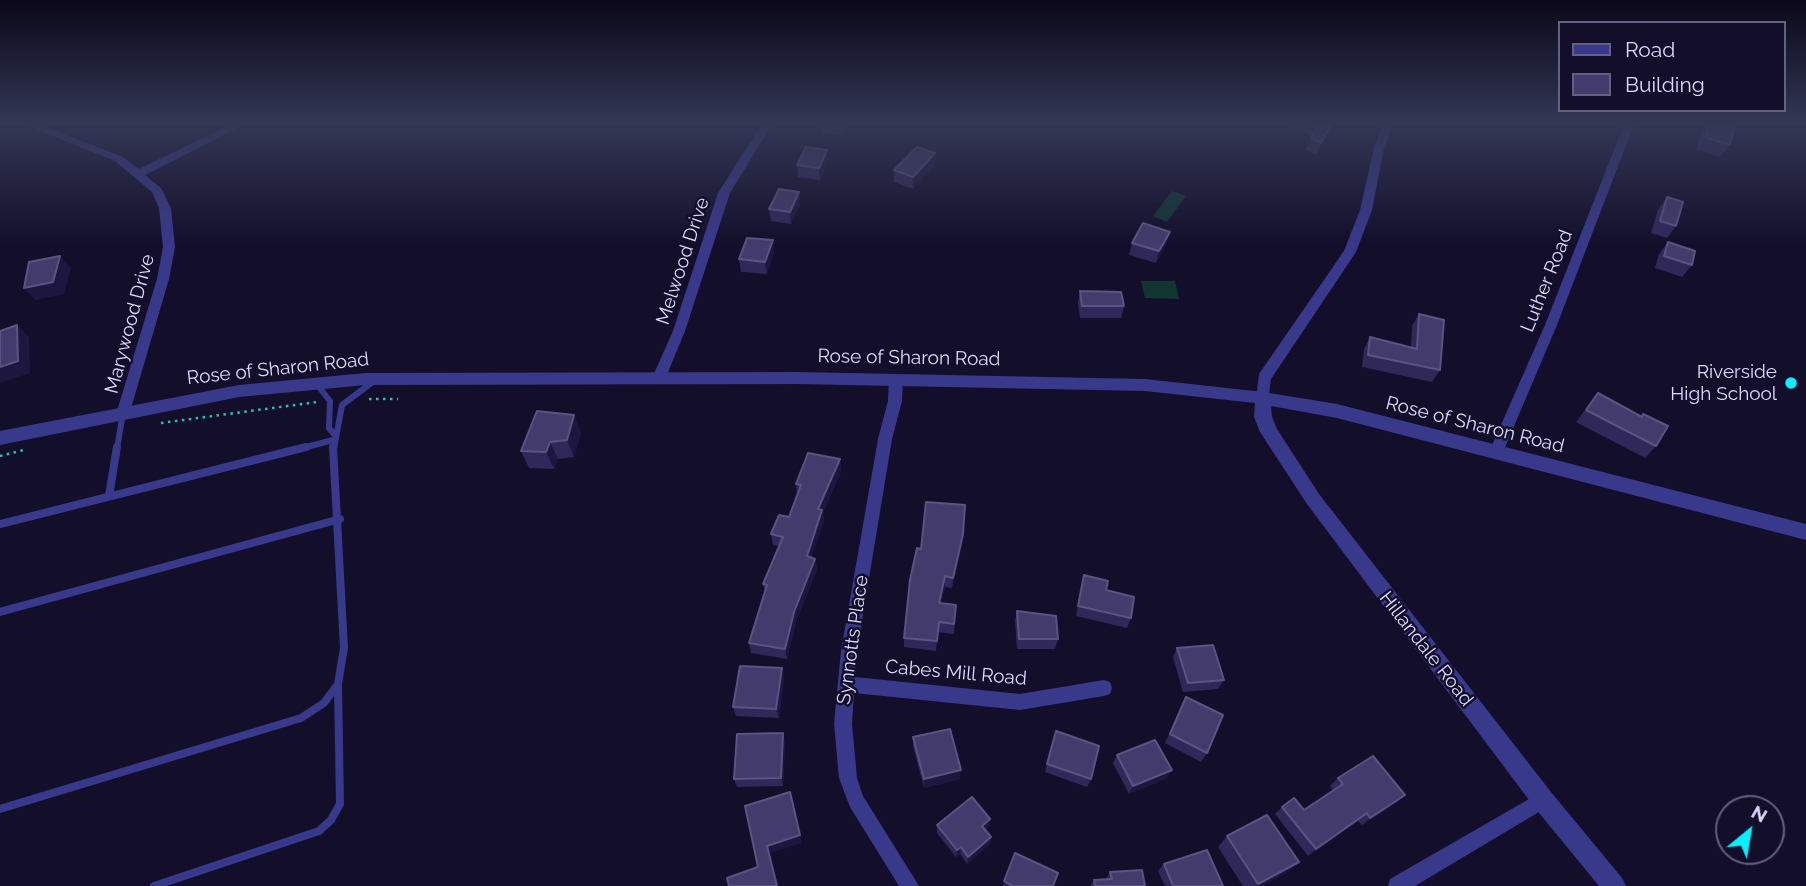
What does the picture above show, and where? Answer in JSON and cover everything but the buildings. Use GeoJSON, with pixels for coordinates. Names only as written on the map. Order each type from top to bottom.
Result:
{"type":"FeatureCollection","features":[{"type":"Feature","properties":{"kind":"street","name":"Marywood Drive"},"geometry":{"type":"LineString","coordinates":[[124,411],[151,325],[169,247],[161,198],[140,173],[126,163]]}},
{"type":"Feature","properties":{"kind":"street"},"geometry":{"type":"LineString","coordinates":[[140,173],[160,163]]}},
{"type":"Feature","properties":{"kind":"street","name":"Melwood Drive"},"geometry":{"type":"LineString","coordinates":[[659,378],[679,331],[724,193],[743,163]]}},
{"type":"Feature","properties":{"kind":"street"},"geometry":{"type":"LineString","coordinates":[[1263,398],[1264,378],[1350,252],[1366,209],[1376,163]]}},
{"type":"Feature","properties":{"kind":"street","name":"Luther Road"},"geometry":{"type":"LineString","coordinates":[[1496,452],[1550,325],[1613,163]]}},
{"type":"Feature","properties":{"kind":"street","name":"Rose of Sharon Road"},"geometry":{"type":"LineString","coordinates":[[0,438],[124,411],[315,382],[378,379],[896,379],[1145,384],[1263,398],[1337,411],[1806,532]]}},
{"type":"Feature","properties":{"kind":"street","name":"Synnotts Place"},"geometry":{"type":"LineString","coordinates":[[896,379],[895,401],[885,439],[845,684],[842,724],[848,778],[856,801],[910,886]]}},
{"type":"Feature","properties":{"kind":"street","name":"Hillandale Road"},"geometry":{"type":"LineString","coordinates":[[1263,398],[1264,417],[1269,432],[1289,465],[1381,591],[1543,800],[1614,886]]}},
{"type":"Feature","properties":{"kind":"street","name":"Cabes Mill Road"},"geometry":{"type":"LineString","coordinates":[[845,684],[1020,702],[1104,688]]}},
{"type":"Feature","properties":{"kind":"street"},"geometry":{"type":"LineString","coordinates":[[1397,886],[1543,800]]}},
{"type":"Feature","properties":{"kind":"lane"},"geometry":{"type":"LineString","coordinates":[[154,886],[319,831],[331,820],[340,804],[338,684],[344,648],[340,519],[334,437],[342,405],[349,397],[378,379]]}},
{"type":"Feature","properties":{"kind":"lane"},"geometry":{"type":"LineString","coordinates":[[315,382],[330,401],[329,428],[334,437]]}},
{"type":"Feature","properties":{"kind":"lane"},"geometry":{"type":"LineString","coordinates":[[109,496],[124,411]]}},
{"type":"Feature","properties":{"kind":"lane"},"geometry":{"type":"LineString","coordinates":[[0,524],[334,437]]}},
{"type":"Feature","properties":{"kind":"lane"},"geometry":{"type":"LineString","coordinates":[[0,612],[340,519]]}},
{"type":"Feature","properties":{"kind":"lane"},"geometry":{"type":"LineString","coordinates":[[0,809],[301,718],[324,703],[338,684]]}},
{"type":"Feature","properties":{"kind":"path"},"geometry":{"type":"LineString","coordinates":[[364,400],[398,399]]}},
{"type":"Feature","properties":{"kind":"path"},"geometry":{"type":"LineString","coordinates":[[155,424],[323,402]]}},
{"type":"Feature","properties":{"kind":"green space"},"geometry":{"type":"Polygon","coordinates":[[[1172,191],[1186,196],[1167,222],[1153,216],[1172,191]]]}},
{"type":"Feature","properties":{"kind":"green space"},"geometry":{"type":"Polygon","coordinates":[[[1141,281],[1175,281],[1179,299],[1145,298],[1141,281]]]}},
{"type":"Feature","properties":{"kind":"place","name":"Riverside High School"},"geometry":{"type":"Point","coordinates":[1791,383]}}]}
